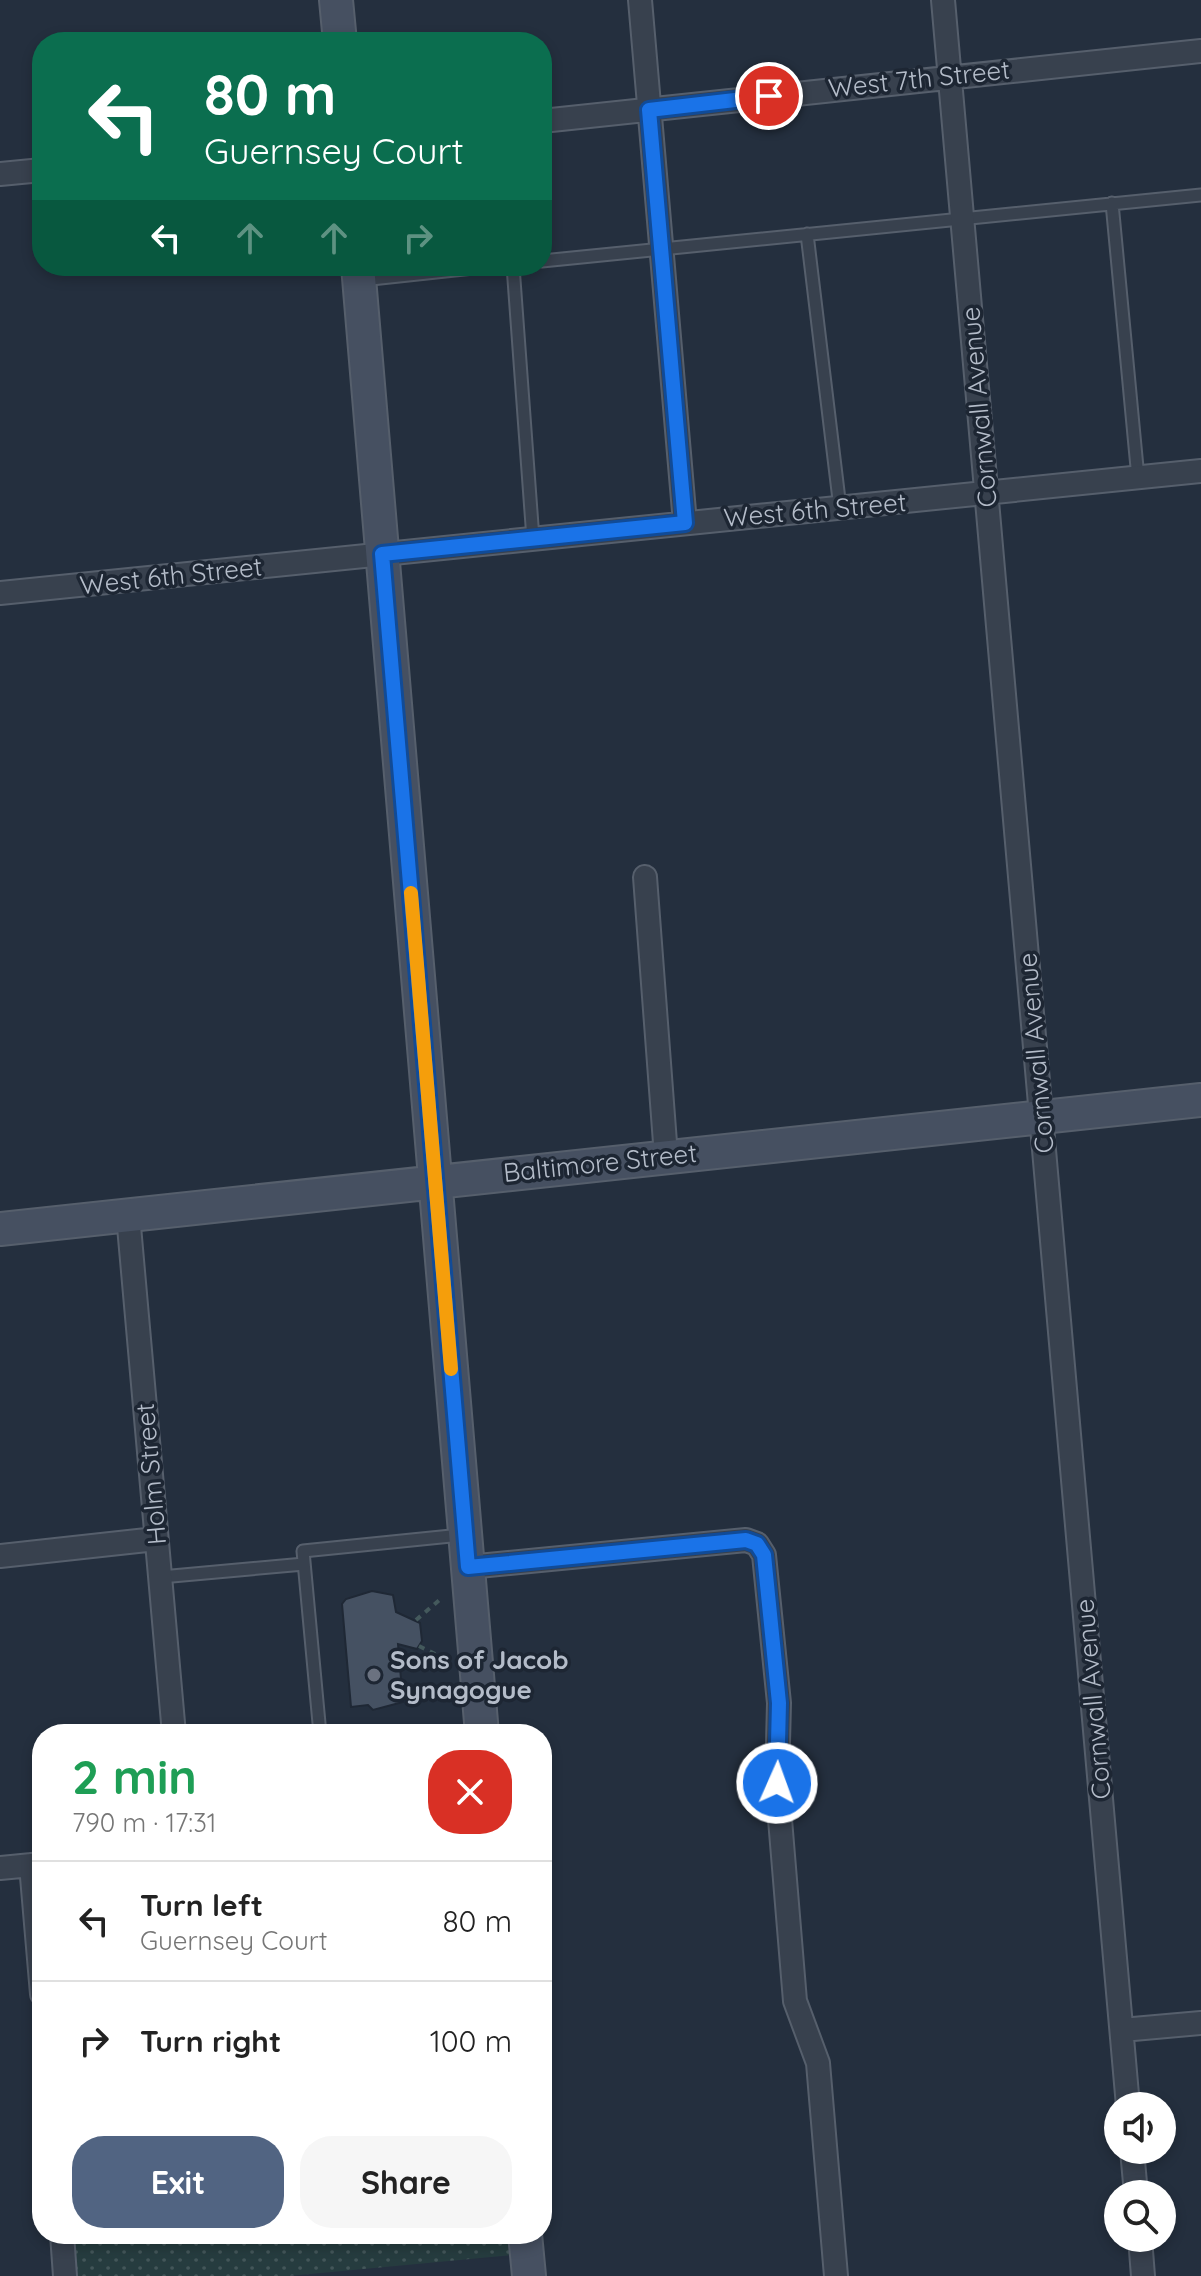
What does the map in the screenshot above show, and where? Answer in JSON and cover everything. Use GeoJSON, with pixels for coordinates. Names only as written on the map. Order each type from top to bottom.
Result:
{"type":"FeatureCollection","features":[{"type":"Feature","properties":{"kind":"street"},"geometry":{"type":"LineString","coordinates":[[336,0],[339,32]]}},
{"type":"Feature","properties":{"kind":"street"},"geometry":{"type":"LineString","coordinates":[[640,0],[685,523]]}},
{"type":"Feature","properties":{"kind":"street","name":"Cornwall Avenue"},"geometry":{"type":"LineString","coordinates":[[943,0],[1127,2092]]}},
{"type":"Feature","properties":{"kind":"street","name":"West 7th Street"},"geometry":{"type":"LineString","coordinates":[[552,120],[950,75],[1201,51]]}},
{"type":"Feature","properties":{"kind":"street"},"geometry":{"type":"LineString","coordinates":[[0,174],[32,171]]}},
{"type":"Feature","properties":{"kind":"street"},"geometry":{"type":"LineString","coordinates":[[358,276],[481,1724]]}},
{"type":"Feature","properties":{"kind":"street","name":"West 6th Street"},"geometry":{"type":"LineString","coordinates":[[0,593],[1201,471]]}},
{"type":"Feature","properties":{"kind":"street"},"geometry":{"type":"LineString","coordinates":[[645,877],[666,1156]]}},
{"type":"Feature","properties":{"kind":"street","name":"Baltimore Street"},"geometry":{"type":"LineString","coordinates":[[0,1229],[1201,1100]]}},
{"type":"Feature","properties":{"kind":"street","name":"Holm Street"},"geometry":{"type":"LineString","coordinates":[[128,1215],[173,1724]]}},
{"type":"Feature","properties":{"kind":"street"},"geometry":{"type":"LineString","coordinates":[[0,1556],[156,1539]]}},
{"type":"Feature","properties":{"kind":"street"},"geometry":{"type":"LineString","coordinates":[[468,1567],[746,1540],[757,1544],[764,1555],[779,1703],[777,1783],[795,2001],[818,2063],[836,2276]]}},
{"type":"Feature","properties":{"kind":"street"},"geometry":{"type":"LineString","coordinates":[[0,1868],[32,1865]]}},
{"type":"Feature","properties":{"kind":"street"},"geometry":{"type":"LineString","coordinates":[[1122,2030],[1201,2023]]}},
{"type":"Feature","properties":{"kind":"street"},"geometry":{"type":"LineString","coordinates":[[63,2244],[65,2276]]}},
{"type":"Feature","properties":{"kind":"street"},"geometry":{"type":"LineString","coordinates":[[526,2244],[529,2276]]}},
{"type":"Feature","properties":{"kind":"street"},"geometry":{"type":"LineString","coordinates":[[1141,2252],[1143,2276]]}},
{"type":"Feature","properties":{"kind":"lane"},"geometry":{"type":"LineString","coordinates":[[552,260],[1201,195]]}},
{"type":"Feature","properties":{"kind":"lane"},"geometry":{"type":"LineString","coordinates":[[1112,203],[1138,478]]}},
{"type":"Feature","properties":{"kind":"lane"},"geometry":{"type":"LineString","coordinates":[[807,234],[840,508]]}},
{"type":"Feature","properties":{"kind":"lane"},"geometry":{"type":"LineString","coordinates":[[514,276],[533,539]]}},
{"type":"Feature","properties":{"kind":"lane"},"geometry":{"type":"LineString","coordinates":[[319,1724],[303,1551],[466,1535]]}},
{"type":"Feature","properties":{"kind":"lane"},"geometry":{"type":"LineString","coordinates":[[161,1577],[304,1564]]}},
{"type":"Feature","properties":{"kind":"path"},"geometry":{"type":"LineString","coordinates":[[416,1620],[445,1595]]}},
{"type":"Feature","properties":{"kind":"path"},"geometry":{"type":"LineString","coordinates":[[419,1646],[451,1662]]}},
{"type":"Feature","properties":{"kind":"green space"},"geometry":{"type":"Polygon","coordinates":[[[74,2244],[512,2244],[513,2255],[289,2276],[76,2276],[74,2244]]]}},
{"type":"Feature","properties":{"kind":"building","name":"Sons of Jacob Synagogue"},"geometry":{"type":"Polygon","coordinates":[[[372,1591],[393,1595],[396,1612],[420,1623],[422,1641],[417,1649],[398,1644],[403,1702],[373,1710],[368,1705],[351,1707],[342,1604],[346,1599],[372,1591]]]}},
{"type":"Feature","properties":{"kind":"slow traffic"},"geometry":{"type":"LineString","coordinates":[[411,893],[451,1369]]}},
{"type":"Feature","properties":{"kind":"place","name":"Sons of Jacob Synagogue"},"geometry":{"type":"Point","coordinates":[374,1675]}},
{"type":"Feature","properties":{"kind":"route"},"geometry":{"type":"LineString","coordinates":[[769,96],[649,110],[685,523],[382,554],[468,1567],[746,1540],[757,1544],[764,1555],[779,1703],[777,1783]]}}]}
